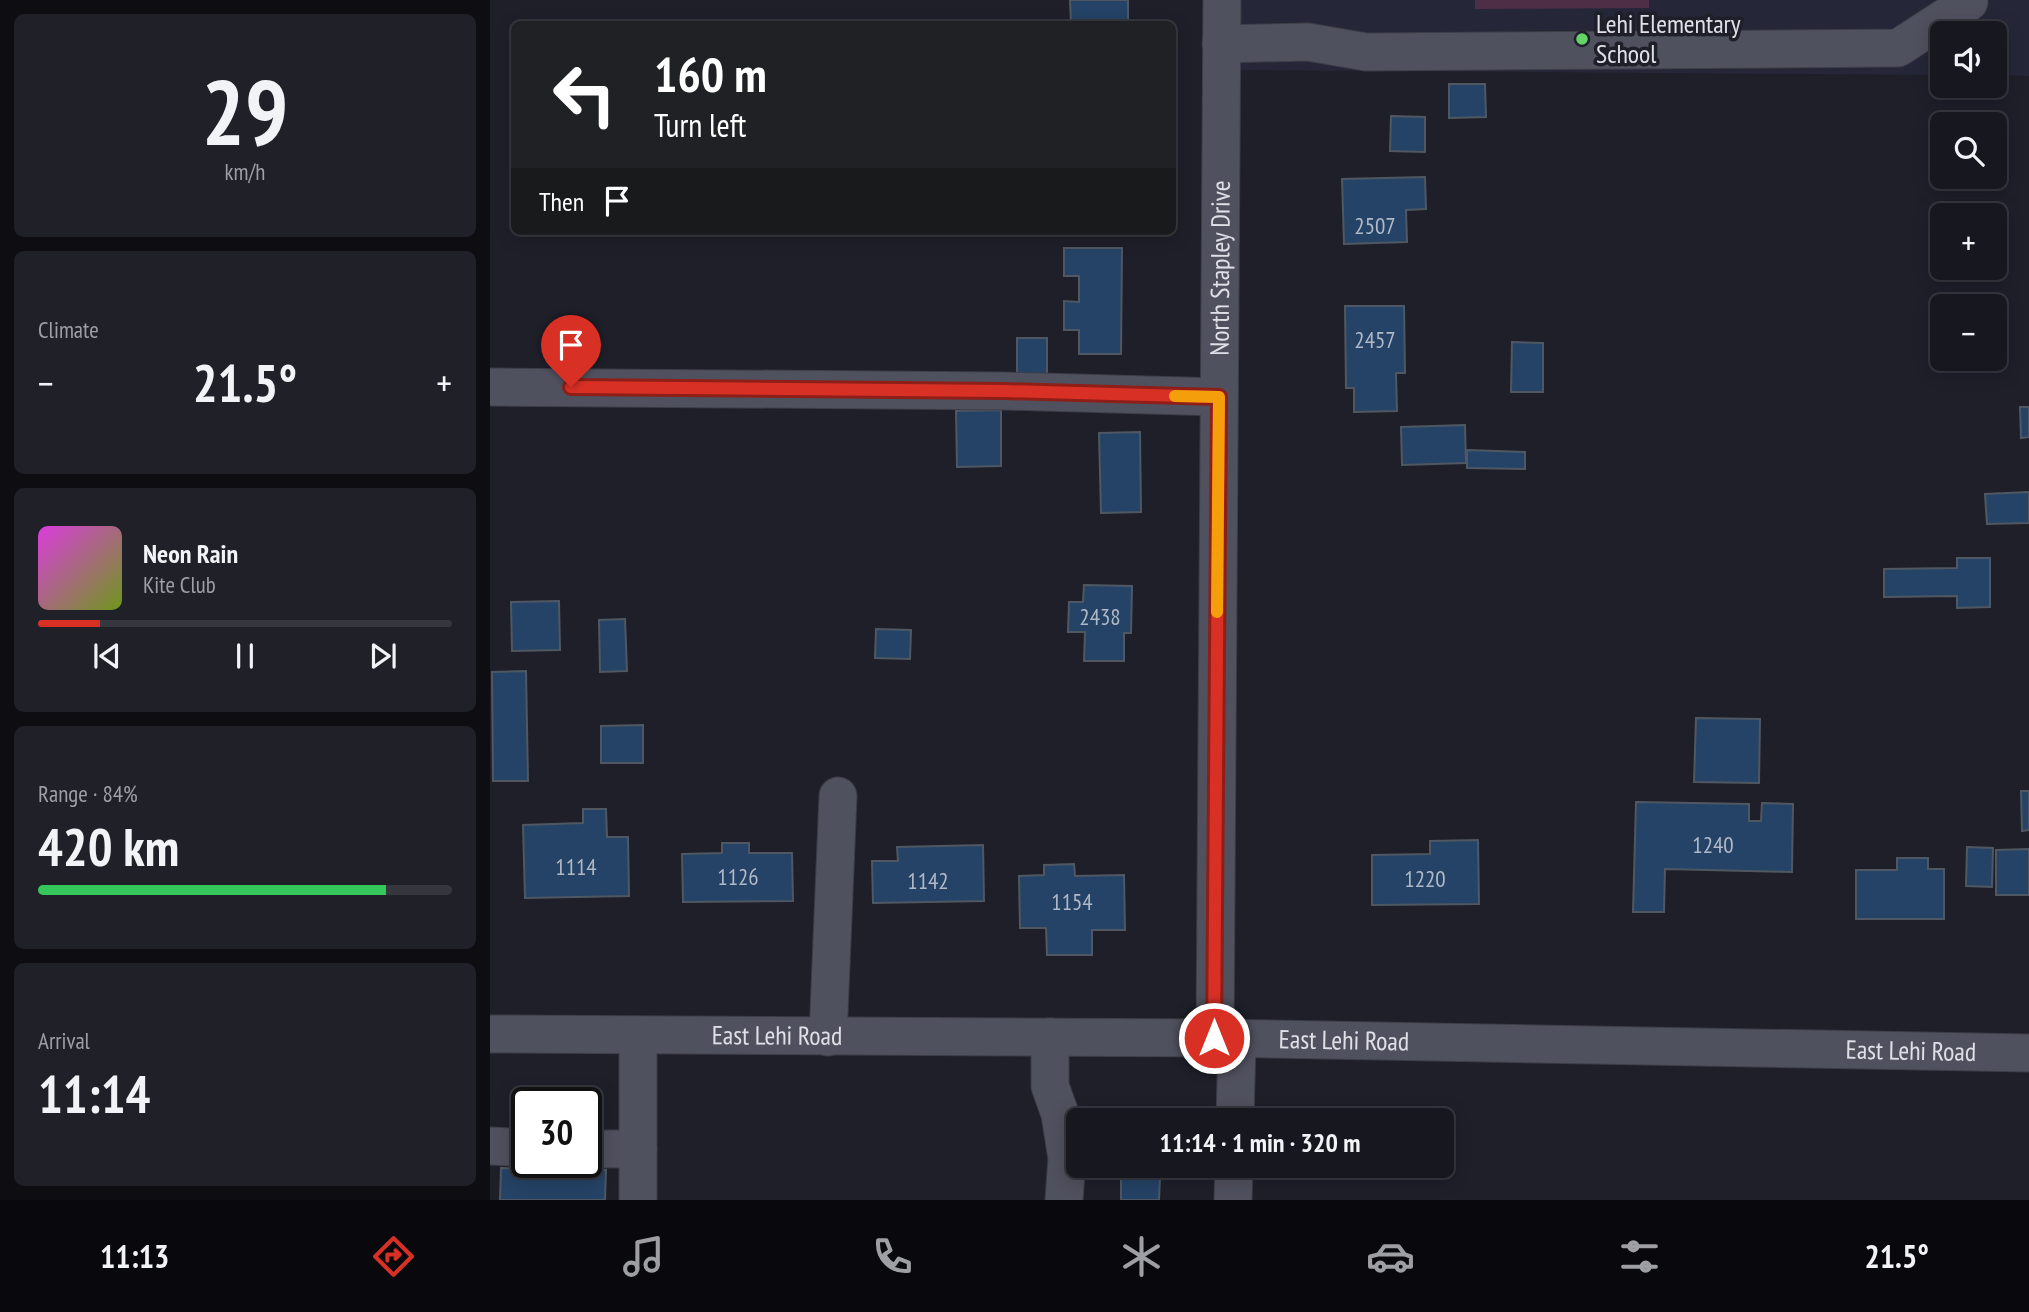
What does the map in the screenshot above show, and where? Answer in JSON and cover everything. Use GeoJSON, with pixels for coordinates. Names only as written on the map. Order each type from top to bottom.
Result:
{"type":"FeatureCollection","features":[{"type":"Feature","properties":{"kind":"street","name":"North Stapley Drive"},"geometry":{"type":"LineString","coordinates":[[1222,0],[1219,397],[1226,1039],[1234,1108]]}},
{"type":"Feature","properties":{"kind":"street"},"geometry":{"type":"LineString","coordinates":[[1221,44],[1308,42],[1366,52],[1898,48],[1969,2]]}},
{"type":"Feature","properties":{"kind":"street"},"geometry":{"type":"LineString","coordinates":[[490,387],[1004,391],[1219,397]]}},
{"type":"Feature","properties":{"kind":"street"},"geometry":{"type":"LineString","coordinates":[[828,1037],[838,796]]}},
{"type":"Feature","properties":{"kind":"street","name":"East Lehi Road"},"geometry":{"type":"LineString","coordinates":[[490,1034],[1226,1039],[2029,1053]]}},
{"type":"Feature","properties":{"kind":"street"},"geometry":{"type":"LineString","coordinates":[[638,1035],[638,1200]]}},
{"type":"Feature","properties":{"kind":"street"},"geometry":{"type":"LineString","coordinates":[[1049,1037],[1050,1086],[1060,1114],[1067,1158],[1064,1200]]}},
{"type":"Feature","properties":{"kind":"street"},"geometry":{"type":"LineString","coordinates":[[490,1146],[511,1147]]}},
{"type":"Feature","properties":{"kind":"street"},"geometry":{"type":"LineString","coordinates":[[602,1149],[638,1149]]}},
{"type":"Feature","properties":{"kind":"street"},"geometry":{"type":"LineString","coordinates":[[1233,1200],[1234,1178]]}},
{"type":"Feature","properties":{"kind":"shaded area","name":"Lehi Elementary School"},"geometry":{"type":"Polygon","coordinates":[[[1222,0],[2029,0],[2029,76],[2007,75],[2007,21],[1930,21],[1930,75],[1221,70],[1222,0]]]}},
{"type":"Feature","properties":{"kind":"shaded area"},"geometry":{"type":"Polygon","coordinates":[[[1475,0],[1649,0],[1649,8],[1475,9],[1475,0]]]}},
{"type":"Feature","properties":{"kind":"building"},"geometry":{"type":"Polygon","coordinates":[[[1070,0],[1128,0],[1128,20],[1071,21],[1070,0]]]}},
{"type":"Feature","properties":{"kind":"building"},"geometry":{"type":"Polygon","coordinates":[[[1449,84],[1485,84],[1486,117],[1449,118],[1449,84]]]}},
{"type":"Feature","properties":{"kind":"building"},"geometry":{"type":"Polygon","coordinates":[[[1391,116],[1425,117],[1425,152],[1390,151],[1391,116]]]}},
{"type":"Feature","properties":{"kind":"building"},"geometry":{"type":"Polygon","coordinates":[[[1425,177],[1426,209],[1406,210],[1407,242],[1344,244],[1342,179],[1425,177]]]}},
{"type":"Feature","properties":{"kind":"building"},"geometry":{"type":"Polygon","coordinates":[[[1064,248],[1122,248],[1121,354],[1079,354],[1079,330],[1064,330],[1064,301],[1079,302],[1079,276],[1064,276],[1064,248]]]}},
{"type":"Feature","properties":{"kind":"building"},"geometry":{"type":"Polygon","coordinates":[[[1345,306],[1404,306],[1405,373],[1396,373],[1397,411],[1354,412],[1354,388],[1346,388],[1345,306]]]}},
{"type":"Feature","properties":{"kind":"building"},"geometry":{"type":"Polygon","coordinates":[[[1017,338],[1047,338],[1047,381],[1017,381],[1017,338]]]}},
{"type":"Feature","properties":{"kind":"building"},"geometry":{"type":"Polygon","coordinates":[[[1512,342],[1543,343],[1543,392],[1511,392],[1512,342]]]}},
{"type":"Feature","properties":{"kind":"building"},"geometry":{"type":"Polygon","coordinates":[[[2020,407],[2029,407],[2029,437],[2021,438],[2020,407]]]}},
{"type":"Feature","properties":{"kind":"building"},"geometry":{"type":"Polygon","coordinates":[[[1001,410],[1001,466],[957,467],[956,411],[1001,410]]]}},
{"type":"Feature","properties":{"kind":"building"},"geometry":{"type":"Polygon","coordinates":[[[1465,425],[1466,463],[1402,465],[1401,427],[1465,425]]]}},
{"type":"Feature","properties":{"kind":"building"},"geometry":{"type":"Polygon","coordinates":[[[1140,432],[1141,512],[1101,513],[1099,433],[1140,432]]]}},
{"type":"Feature","properties":{"kind":"building"},"geometry":{"type":"Polygon","coordinates":[[[1467,450],[1525,452],[1525,469],[1467,468],[1467,450]]]}},
{"type":"Feature","properties":{"kind":"building"},"geometry":{"type":"Polygon","coordinates":[[[2029,492],[2029,523],[1987,524],[1985,494],[2029,492]]]}},
{"type":"Feature","properties":{"kind":"building"},"geometry":{"type":"Polygon","coordinates":[[[1957,558],[1990,558],[1990,607],[1957,608],[1957,596],[1884,597],[1884,569],[1957,568],[1957,558]]]}},
{"type":"Feature","properties":{"kind":"building"},"geometry":{"type":"Polygon","coordinates":[[[1084,585],[1132,586],[1131,633],[1124,633],[1124,661],[1084,661],[1085,632],[1068,632],[1069,602],[1083,602],[1084,585]]]}},
{"type":"Feature","properties":{"kind":"building"},"geometry":{"type":"Polygon","coordinates":[[[559,601],[560,650],[512,651],[511,602],[559,601]]]}},
{"type":"Feature","properties":{"kind":"building"},"geometry":{"type":"Polygon","coordinates":[[[625,619],[627,671],[600,672],[599,620],[625,619]]]}},
{"type":"Feature","properties":{"kind":"building"},"geometry":{"type":"Polygon","coordinates":[[[876,629],[911,630],[910,659],[875,658],[876,629]]]}},
{"type":"Feature","properties":{"kind":"building"},"geometry":{"type":"Polygon","coordinates":[[[526,671],[528,781],[493,781],[492,672],[526,671]]]}},
{"type":"Feature","properties":{"kind":"building"},"geometry":{"type":"Polygon","coordinates":[[[1696,718],[1760,719],[1759,783],[1694,782],[1696,718]]]}},
{"type":"Feature","properties":{"kind":"building"},"geometry":{"type":"Polygon","coordinates":[[[643,725],[643,763],[601,763],[601,726],[643,725]]]}},
{"type":"Feature","properties":{"kind":"building"},"geometry":{"type":"Polygon","coordinates":[[[2021,791],[2029,791],[2029,830],[2022,831],[2021,791]]]}},
{"type":"Feature","properties":{"kind":"building"},"geometry":{"type":"Polygon","coordinates":[[[1636,802],[1749,804],[1749,821],[1761,821],[1762,803],[1793,804],[1792,872],[1665,869],[1664,912],[1633,912],[1636,802]]]}},
{"type":"Feature","properties":{"kind":"building"},"geometry":{"type":"Polygon","coordinates":[[[583,809],[606,809],[607,837],[628,837],[629,896],[525,898],[523,825],[583,823],[583,809]]]}},
{"type":"Feature","properties":{"kind":"building"},"geometry":{"type":"Polygon","coordinates":[[[1478,840],[1479,904],[1372,905],[1372,855],[1430,854],[1430,841],[1478,840]]]}},
{"type":"Feature","properties":{"kind":"building"},"geometry":{"type":"Polygon","coordinates":[[[722,843],[749,843],[749,853],[792,853],[793,901],[683,902],[682,854],[722,853],[722,843]]]}},
{"type":"Feature","properties":{"kind":"building"},"geometry":{"type":"Polygon","coordinates":[[[983,845],[984,901],[873,903],[872,861],[898,861],[897,847],[983,845]]]}},
{"type":"Feature","properties":{"kind":"building"},"geometry":{"type":"Polygon","coordinates":[[[1967,847],[1993,848],[1992,887],[1966,886],[1967,847]]]}},
{"type":"Feature","properties":{"kind":"building"},"geometry":{"type":"Polygon","coordinates":[[[2029,849],[2029,895],[1996,895],[1996,850],[2029,849]]]}},
{"type":"Feature","properties":{"kind":"building"},"geometry":{"type":"Polygon","coordinates":[[[1897,858],[1928,858],[1928,869],[1944,869],[1944,919],[1856,919],[1856,870],[1897,870],[1897,858]]]}},
{"type":"Feature","properties":{"kind":"building"},"geometry":{"type":"Polygon","coordinates":[[[1074,864],[1075,876],[1124,875],[1125,930],[1092,930],[1092,955],[1047,955],[1046,928],[1020,928],[1019,876],[1044,875],[1044,865],[1074,864]]]}},
{"type":"Feature","properties":{"kind":"building"},"geometry":{"type":"Polygon","coordinates":[[[501,1168],[511,1168],[511,1178],[602,1178],[602,1170],[606,1170],[605,1200],[500,1200],[501,1168]]]}},
{"type":"Feature","properties":{"kind":"building"},"geometry":{"type":"Polygon","coordinates":[[[1121,1178],[1160,1178],[1159,1200],[1121,1200],[1121,1178]]]}},
{"type":"Feature","properties":{"kind":"slow traffic"},"geometry":{"type":"LineString","coordinates":[[1175,396],[1219,397],[1217,612]]}},
{"type":"Feature","properties":{"kind":"place","name":"Lehi Elementary School"},"geometry":{"type":"Point","coordinates":[1582,39]}},
{"type":"Feature","properties":{"kind":"route"},"geometry":{"type":"LineString","coordinates":[[571,387],[1004,391],[1219,397],[1214,1038]]}}]}
